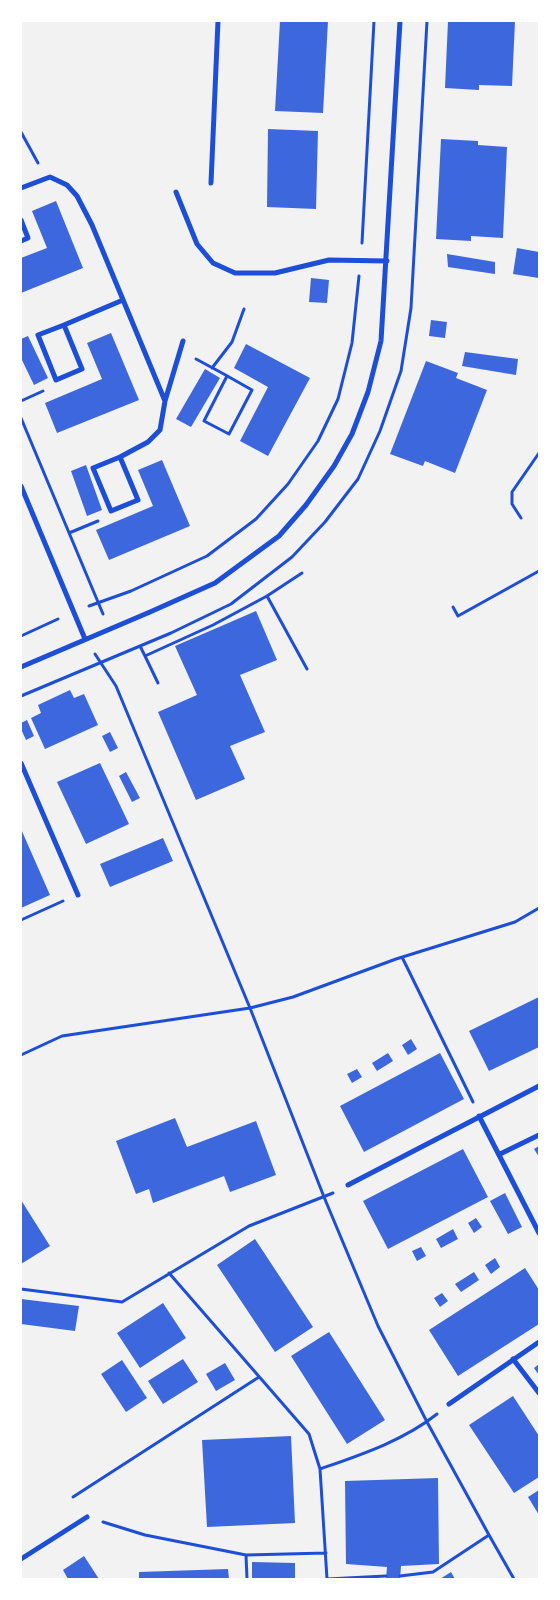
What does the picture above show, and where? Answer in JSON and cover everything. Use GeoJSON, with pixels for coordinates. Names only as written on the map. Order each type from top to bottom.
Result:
{"type":"FeatureCollection","features":[{"type":"Feature","properties":{"kind":"street"},"geometry":{"type":"LineString","coordinates":[[211,182],[218,21]]}},
{"type":"Feature","properties":{"kind":"street"},"geometry":{"type":"LineString","coordinates":[[21,667],[215,583],[279,536],[306,505],[334,466],[352,434],[368,392],[382,341],[400,21]]}},
{"type":"Feature","properties":{"kind":"street"},"geometry":{"type":"LineString","coordinates":[[21,188],[50,177],[67,185],[78,196],[165,401]]}},
{"type":"Feature","properties":{"kind":"street"},"geometry":{"type":"LineString","coordinates":[[176,192],[197,244],[213,263],[235,273],[275,273],[329,260],[387,261]]}},
{"type":"Feature","properties":{"kind":"street"},"geometry":{"type":"LineString","coordinates":[[21,220],[28,238],[21,241]]}},
{"type":"Feature","properties":{"kind":"street"},"geometry":{"type":"LineString","coordinates":[[64,325],[82,369],[56,380],[38,335],[123,300]]}},
{"type":"Feature","properties":{"kind":"street"},"geometry":{"type":"LineString","coordinates":[[120,457],[138,500],[111,511],[93,468],[120,457],[148,442],[160,430],[165,401],[183,342]]}},
{"type":"Feature","properties":{"kind":"street"},"geometry":{"type":"LineString","coordinates":[[21,486],[85,639]]}},
{"type":"Feature","properties":{"kind":"street"},"geometry":{"type":"LineString","coordinates":[[21,763],[78,895]]}},
{"type":"Feature","properties":{"kind":"street"},"geometry":{"type":"LineString","coordinates":[[348,1185],[539,1086]]}},
{"type":"Feature","properties":{"kind":"street"},"geometry":{"type":"LineString","coordinates":[[480,1116],[539,1233]]}},
{"type":"Feature","properties":{"kind":"street"},"geometry":{"type":"LineString","coordinates":[[500,1154],[539,1135]]}},
{"type":"Feature","properties":{"kind":"street"},"geometry":{"type":"LineString","coordinates":[[449,1404],[539,1342]]}},
{"type":"Feature","properties":{"kind":"street"},"geometry":{"type":"LineString","coordinates":[[513,1359],[539,1393]]}},
{"type":"Feature","properties":{"kind":"street"},"geometry":{"type":"LineString","coordinates":[[21,1560],[87,1517]]}},
{"type":"Feature","properties":{"kind":"path"},"geometry":{"type":"LineString","coordinates":[[21,636],[74,612],[131,591],[208,556],[256,519],[288,484],[318,440],[338,399],[352,343],[361,261],[374,21]]}},
{"type":"Feature","properties":{"kind":"path"},"geometry":{"type":"LineString","coordinates":[[21,696],[140,646],[231,604],[292,557],[325,522],[358,479],[380,431],[401,370],[411,308],[427,21]]}},
{"type":"Feature","properties":{"kind":"path"},"geometry":{"type":"LineString","coordinates":[[21,132],[36,161],[50,177]]}},
{"type":"Feature","properties":{"kind":"path"},"geometry":{"type":"LineString","coordinates":[[212,368],[232,342],[244,309]]}},
{"type":"Feature","properties":{"kind":"path"},"geometry":{"type":"LineString","coordinates":[[180,350],[212,368],[227,376],[252,390],[229,434],[204,420],[227,376]]}},
{"type":"Feature","properties":{"kind":"path"},"geometry":{"type":"LineString","coordinates":[[21,401],[54,386],[56,380]]}},
{"type":"Feature","properties":{"kind":"path"},"geometry":{"type":"LineString","coordinates":[[21,418],[120,654]]}},
{"type":"Feature","properties":{"kind":"path"},"geometry":{"type":"LineString","coordinates":[[521,518],[512,504],[512,492],[539,453]]}},
{"type":"Feature","properties":{"kind":"path"},"geometry":{"type":"LineString","coordinates":[[69,533],[107,517],[111,511]]}},
{"type":"Feature","properties":{"kind":"path"},"geometry":{"type":"LineString","coordinates":[[453,607],[458,616],[539,571]]}},
{"type":"Feature","properties":{"kind":"path"},"geometry":{"type":"LineString","coordinates":[[145,656],[213,625],[267,596],[302,573]]}},
{"type":"Feature","properties":{"kind":"path"},"geometry":{"type":"LineString","coordinates":[[267,596],[307,669]]}},
{"type":"Feature","properties":{"kind":"path"},"geometry":{"type":"LineString","coordinates":[[85,639],[116,686],[250,1008],[324,1197],[378,1326],[427,1422],[514,1579]]}},
{"type":"Feature","properties":{"kind":"path"},"geometry":{"type":"LineString","coordinates":[[140,646],[158,683]]}},
{"type":"Feature","properties":{"kind":"path"},"geometry":{"type":"LineString","coordinates":[[21,920],[78,895]]}},
{"type":"Feature","properties":{"kind":"path"},"geometry":{"type":"LineString","coordinates":[[21,1054],[62,1036],[250,1008],[293,997],[402,957],[515,922],[539,908]]}},
{"type":"Feature","properties":{"kind":"path"},"geometry":{"type":"LineString","coordinates":[[402,957],[480,1116]]}},
{"type":"Feature","properties":{"kind":"path"},"geometry":{"type":"LineString","coordinates":[[21,1289],[122,1302],[249,1226],[324,1197],[348,1185]]}},
{"type":"Feature","properties":{"kind":"path"},"geometry":{"type":"LineString","coordinates":[[169,1273],[309,1434],[320,1468],[327,1579],[386,1576]]}},
{"type":"Feature","properties":{"kind":"path"},"geometry":{"type":"LineString","coordinates":[[73,1496],[259,1377]]}},
{"type":"Feature","properties":{"kind":"path"},"geometry":{"type":"LineString","coordinates":[[320,1468],[376,1449],[427,1422],[449,1404]]}},
{"type":"Feature","properties":{"kind":"path"},"geometry":{"type":"LineString","coordinates":[[87,1517],[145,1535],[246,1554],[326,1553]]}},
{"type":"Feature","properties":{"kind":"path"},"geometry":{"type":"LineString","coordinates":[[400,1576],[433,1572],[489,1535]]}},
{"type":"Feature","properties":{"kind":"path"},"geometry":{"type":"LineString","coordinates":[[246,1554],[247,1579]]}},
{"type":"Feature","properties":{"kind":"building"},"geometry":{"type":"Polygon","coordinates":[[[280,21],[328,21],[323,113],[275,111],[280,21]]]}},
{"type":"Feature","properties":{"kind":"building"},"geometry":{"type":"Polygon","coordinates":[[[448,21],[515,21],[512,86],[479,85],[479,90],[445,88],[448,21]]]}},
{"type":"Feature","properties":{"kind":"building"},"geometry":{"type":"Polygon","coordinates":[[[268,129],[318,131],[316,209],[267,207],[268,129]]]}},
{"type":"Feature","properties":{"kind":"building"},"geometry":{"type":"Polygon","coordinates":[[[441,139],[478,141],[478,145],[507,147],[503,238],[471,236],[471,241],[436,239],[441,139]]]}},
{"type":"Feature","properties":{"kind":"building"},"geometry":{"type":"Polygon","coordinates":[[[56,201],[83,268],[21,293],[21,258],[47,248],[32,211],[56,201]]]}},
{"type":"Feature","properties":{"kind":"building"},"geometry":{"type":"Polygon","coordinates":[[[517,248],[539,252],[539,278],[513,274],[517,248]]]}},
{"type":"Feature","properties":{"kind":"building"},"geometry":{"type":"Polygon","coordinates":[[[447,254],[495,262],[495,274],[448,267],[447,254]]]}},
{"type":"Feature","properties":{"kind":"building"},"geometry":{"type":"Polygon","coordinates":[[[311,278],[329,280],[327,303],[309,302],[311,278]]]}},
{"type":"Feature","properties":{"kind":"building"},"geometry":{"type":"Polygon","coordinates":[[[431,320],[447,322],[445,338],[429,336],[431,320]]]}},
{"type":"Feature","properties":{"kind":"building"},"geometry":{"type":"Polygon","coordinates":[[[111,333],[139,400],[57,433],[45,403],[102,379],[87,343],[111,333]]]}},
{"type":"Feature","properties":{"kind":"building"},"geometry":{"type":"Polygon","coordinates":[[[28,336],[48,378],[34,385],[21,358],[21,339],[28,336]]]}},
{"type":"Feature","properties":{"kind":"building"},"geometry":{"type":"Polygon","coordinates":[[[246,344],[310,378],[268,456],[240,441],[268,387],[234,368],[246,344]]]}},
{"type":"Feature","properties":{"kind":"building"},"geometry":{"type":"Polygon","coordinates":[[[465,352],[518,359],[516,375],[462,366],[465,352]]]}},
{"type":"Feature","properties":{"kind":"building"},"geometry":{"type":"Polygon","coordinates":[[[426,361],[458,373],[456,378],[487,390],[455,473],[425,461],[423,466],[390,454],[426,361]]]}},
{"type":"Feature","properties":{"kind":"building"},"geometry":{"type":"Polygon","coordinates":[[[205,369],[220,378],[191,427],[176,419],[205,369]]]}},
{"type":"Feature","properties":{"kind":"building"},"geometry":{"type":"Polygon","coordinates":[[[162,460],[190,526],[109,560],[96,530],[153,506],[138,470],[162,460]]]}},
{"type":"Feature","properties":{"kind":"building"},"geometry":{"type":"Polygon","coordinates":[[[86,465],[102,510],[87,516],[71,471],[86,465]]]}},
{"type":"Feature","properties":{"kind":"building"},"geometry":{"type":"Polygon","coordinates":[[[256,611],[277,660],[240,675],[265,732],[230,746],[245,779],[196,800],[158,712],[197,695],[175,646],[256,611]]]}},
{"type":"Feature","properties":{"kind":"building"},"geometry":{"type":"Polygon","coordinates":[[[70,690],[74,698],[84,694],[98,725],[45,749],[31,718],[41,713],[38,705],[70,690]]]}},
{"type":"Feature","properties":{"kind":"building"},"geometry":{"type":"Polygon","coordinates":[[[27,720],[34,736],[26,740],[21,729],[21,723],[27,720]]]}},
{"type":"Feature","properties":{"kind":"building"},"geometry":{"type":"Polygon","coordinates":[[[110,732],[118,748],[110,752],[102,736],[110,732]]]}},
{"type":"Feature","properties":{"kind":"building"},"geometry":{"type":"Polygon","coordinates":[[[100,763],[129,824],[86,844],[57,782],[100,763]]]}},
{"type":"Feature","properties":{"kind":"building"},"geometry":{"type":"Polygon","coordinates":[[[126,772],[140,798],[132,802],[119,776],[126,772]]]}},
{"type":"Feature","properties":{"kind":"building"},"geometry":{"type":"Polygon","coordinates":[[[21,829],[50,895],[21,908],[21,829]]]}},
{"type":"Feature","properties":{"kind":"building"},"geometry":{"type":"Polygon","coordinates":[[[163,838],[173,861],[110,887],[100,864],[163,838]]]}},
{"type":"Feature","properties":{"kind":"building"},"geometry":{"type":"Polygon","coordinates":[[[539,997],[539,1047],[489,1071],[469,1031],[539,997]]]}},
{"type":"Feature","properties":{"kind":"building"},"geometry":{"type":"Polygon","coordinates":[[[411,1039],[417,1049],[408,1055],[402,1045],[411,1039]]]}},
{"type":"Feature","properties":{"kind":"building"},"geometry":{"type":"Polygon","coordinates":[[[388,1053],[393,1061],[377,1071],[372,1063],[388,1053]]]}},
{"type":"Feature","properties":{"kind":"building"},"geometry":{"type":"Polygon","coordinates":[[[440,1053],[464,1099],[364,1152],[340,1106],[440,1053]]]}},
{"type":"Feature","properties":{"kind":"building"},"geometry":{"type":"Polygon","coordinates":[[[357,1069],[362,1077],[352,1083],[347,1074],[357,1069]]]}},
{"type":"Feature","properties":{"kind":"building"},"geometry":{"type":"Polygon","coordinates":[[[175,1118],[187,1147],[256,1121],[276,1175],[230,1192],[224,1176],[153,1203],[149,1189],[136,1194],[116,1141],[175,1118]]]}},
{"type":"Feature","properties":{"kind":"building"},"geometry":{"type":"Polygon","coordinates":[[[539,1146],[539,1157],[534,1149],[539,1146]]]}},
{"type":"Feature","properties":{"kind":"building"},"geometry":{"type":"Polygon","coordinates":[[[463,1149],[488,1197],[388,1249],[363,1201],[463,1149]]]}},
{"type":"Feature","properties":{"kind":"building"},"geometry":{"type":"Polygon","coordinates":[[[505,1193],[522,1227],[508,1234],[490,1201],[505,1193]]]}},
{"type":"Feature","properties":{"kind":"building"},"geometry":{"type":"Polygon","coordinates":[[[21,1200],[50,1246],[21,1264],[21,1200]]]}},
{"type":"Feature","properties":{"kind":"building"},"geometry":{"type":"Polygon","coordinates":[[[476,1218],[482,1227],[474,1233],[468,1223],[476,1218]]]}},
{"type":"Feature","properties":{"kind":"building"},"geometry":{"type":"Polygon","coordinates":[[[453,1229],[458,1239],[441,1248],[436,1239],[453,1229]]]}},
{"type":"Feature","properties":{"kind":"building"},"geometry":{"type":"Polygon","coordinates":[[[255,1239],[313,1327],[275,1352],[217,1265],[255,1239]]]}},
{"type":"Feature","properties":{"kind":"building"},"geometry":{"type":"Polygon","coordinates":[[[421,1247],[426,1256],[417,1261],[412,1251],[421,1247]]]}},
{"type":"Feature","properties":{"kind":"building"},"geometry":{"type":"Polygon","coordinates":[[[495,1258],[500,1267],[491,1274],[485,1265],[495,1258]]]}},
{"type":"Feature","properties":{"kind":"building"},"geometry":{"type":"Polygon","coordinates":[[[525,1268],[539,1290],[539,1324],[458,1376],[429,1330],[525,1268]]]}},
{"type":"Feature","properties":{"kind":"building"},"geometry":{"type":"Polygon","coordinates":[[[474,1272],[479,1280],[461,1292],[455,1284],[474,1272]]]}},
{"type":"Feature","properties":{"kind":"building"},"geometry":{"type":"Polygon","coordinates":[[[442,1293],[448,1301],[440,1307],[434,1298],[442,1293]]]}},
{"type":"Feature","properties":{"kind":"building"},"geometry":{"type":"Polygon","coordinates":[[[21,1299],[79,1306],[75,1331],[21,1324],[21,1299]]]}},
{"type":"Feature","properties":{"kind":"building"},"geometry":{"type":"Polygon","coordinates":[[[163,1303],[186,1338],[140,1368],[117,1333],[163,1303]]]}},
{"type":"Feature","properties":{"kind":"building"},"geometry":{"type":"Polygon","coordinates":[[[329,1332],[385,1420],[347,1444],[291,1356],[329,1332]]]}},
{"type":"Feature","properties":{"kind":"building"},"geometry":{"type":"Polygon","coordinates":[[[183,1359],[198,1382],[163,1404],[148,1381],[183,1359]]]}},
{"type":"Feature","properties":{"kind":"building"},"geometry":{"type":"Polygon","coordinates":[[[122,1360],[147,1398],[126,1412],[101,1374],[122,1360]]]}},
{"type":"Feature","properties":{"kind":"building"},"geometry":{"type":"Polygon","coordinates":[[[225,1363],[235,1380],[216,1391],[206,1374],[225,1363]]]}},
{"type":"Feature","properties":{"kind":"building"},"geometry":{"type":"Polygon","coordinates":[[[539,1364],[539,1375],[534,1368],[539,1364]]]}},
{"type":"Feature","properties":{"kind":"building"},"geometry":{"type":"Polygon","coordinates":[[[513,1396],[539,1436],[539,1477],[514,1493],[469,1425],[513,1396]]]}},
{"type":"Feature","properties":{"kind":"building"},"geometry":{"type":"Polygon","coordinates":[[[291,1436],[295,1523],[207,1527],[202,1440],[291,1436]]]}},
{"type":"Feature","properties":{"kind":"building"},"geometry":{"type":"Polygon","coordinates":[[[438,1478],[439,1564],[401,1566],[400,1579],[386,1579],[387,1567],[346,1564],[345,1481],[438,1478]]]}},
{"type":"Feature","properties":{"kind":"building"},"geometry":{"type":"Polygon","coordinates":[[[539,1490],[539,1515],[528,1497],[539,1490]]]}},
{"type":"Feature","properties":{"kind":"building"},"geometry":{"type":"Polygon","coordinates":[[[84,1556],[99,1579],[68,1579],[63,1570],[84,1556]]]}},
{"type":"Feature","properties":{"kind":"building"},"geometry":{"type":"Polygon","coordinates":[[[252,1562],[295,1563],[295,1579],[252,1579],[252,1562]]]}},
{"type":"Feature","properties":{"kind":"building"},"geometry":{"type":"Polygon","coordinates":[[[228,1569],[229,1579],[139,1579],[139,1572],[228,1569]]]}},
{"type":"Feature","properties":{"kind":"building"},"geometry":{"type":"Polygon","coordinates":[[[451,1572],[455,1579],[440,1579],[451,1572]]]}}]}
